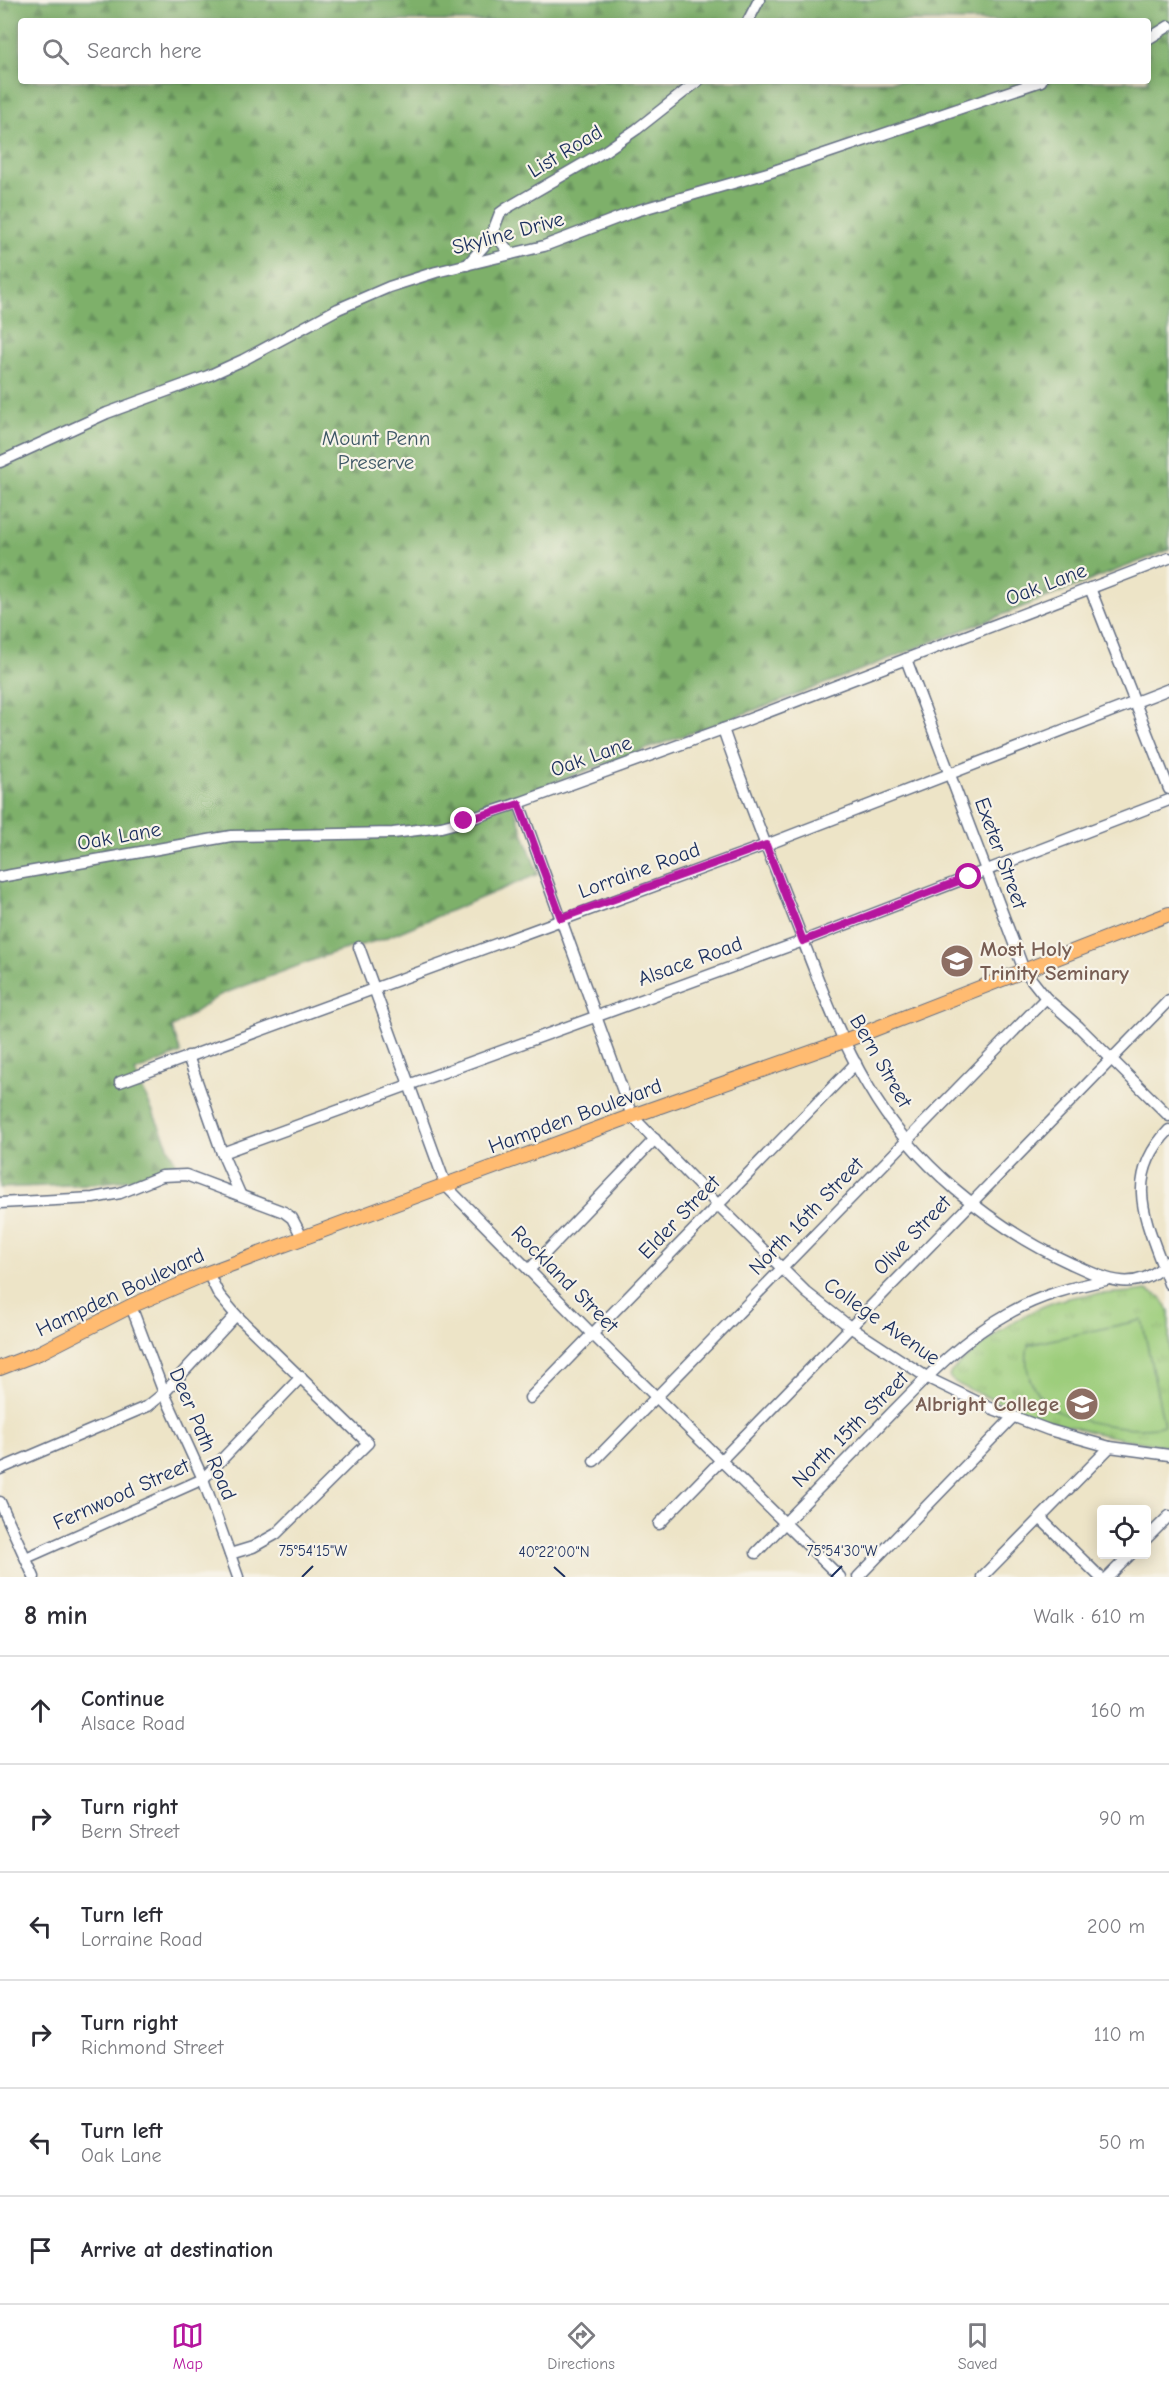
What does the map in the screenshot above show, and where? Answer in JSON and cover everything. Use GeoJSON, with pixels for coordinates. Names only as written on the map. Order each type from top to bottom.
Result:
{"type":"FeatureCollection","features":[{"type":"Feature","properties":{"kind":"main road","name":"Hampden Boulevard"},"geometry":{"type":"LineString","coordinates":[[0,1368],[39,1353],[132,1306],[208,1273],[633,1116],[844,1041],[1169,914]]}},
{"type":"Feature","properties":{"kind":"street"},"geometry":{"type":"LineString","coordinates":[[750,18],[759,0]]}},
{"type":"Feature","properties":{"kind":"street"},"geometry":{"type":"LineString","coordinates":[[1151,37],[1169,26]]}},
{"type":"Feature","properties":{"kind":"street","name":"List Road"},"geometry":{"type":"LineString","coordinates":[[467,265],[490,239],[500,213],[605,151],[694,84]]}},
{"type":"Feature","properties":{"kind":"street","name":"Skyline Drive"},"geometry":{"type":"LineString","coordinates":[[0,462],[107,413],[234,364],[357,300],[410,280],[561,241],[636,211],[771,172],[1032,84]]}},
{"type":"Feature","properties":{"kind":"street"},"geometry":{"type":"LineString","coordinates":[[493,232],[511,254]]}},
{"type":"Feature","properties":{"kind":"street","name":"Oak Lane"},"geometry":{"type":"LineString","coordinates":[[0,877],[231,836],[412,832],[464,821],[519,804],[723,729],[1169,558]]}},
{"type":"Feature","properties":{"kind":"street"},"geometry":{"type":"LineString","coordinates":[[1090,588],[1169,789]]}},
{"type":"Feature","properties":{"kind":"street","name":"Exeter Street"},"geometry":{"type":"LineString","coordinates":[[906,659],[1024,970],[1046,998],[1169,1116]]}},
{"type":"Feature","properties":{"kind":"street","name":"Lorraine Road"},"geometry":{"type":"LineString","coordinates":[[120,1082],[561,918],[766,845],[1169,689]]}},
{"type":"Feature","properties":{"kind":"street","name":"Bern Street"},"geometry":{"type":"LineString","coordinates":[[723,729],[835,1023],[868,1087],[907,1140],[972,1202],[1041,1248],[1106,1280],[1121,1283],[1140,1281],[1166,1264]]}},
{"type":"Feature","properties":{"kind":"street","name":"Alsace Road"},"geometry":{"type":"LineString","coordinates":[[222,1153],[803,941],[1169,800]]}},
{"type":"Feature","properties":{"kind":"street"},"geometry":{"type":"LineString","coordinates":[[519,804],[633,1116]]}},
{"type":"Feature","properties":{"kind":"street","name":"Rockland Street"},"geometry":{"type":"LineString","coordinates":[[359,947],[446,1186],[592,1334],[840,1577]]}},
{"type":"Feature","properties":{"kind":"street","name":"North 16th Street"},"geometry":{"type":"LineString","coordinates":[[594,1461],[1046,998]]}},
{"type":"Feature","properties":{"kind":"street","name":"Olive Street"},"geometry":{"type":"LineString","coordinates":[[659,1524],[1169,1000]]}},
{"type":"Feature","properties":{"kind":"street"},"geometry":{"type":"LineString","coordinates":[[188,1056],[222,1153],[240,1194]]}},
{"type":"Feature","properties":{"kind":"street","name":"Elder Street"},"geometry":{"type":"LineString","coordinates":[[530,1398],[856,1064]]}},
{"type":"Feature","properties":{"kind":"street","name":"College Avenue"},"geometry":{"type":"LineString","coordinates":[[633,1116],[795,1281],[850,1327],[928,1378],[1012,1418],[1110,1447],[1169,1455]]}},
{"type":"Feature","properties":{"kind":"street"},"geometry":{"type":"LineString","coordinates":[[1169,1130],[1146,1161],[1141,1191],[1166,1264],[1169,1284]]}},
{"type":"Feature","properties":{"kind":"street"},"geometry":{"type":"LineString","coordinates":[[529,1270],[655,1139]]}},
{"type":"Feature","properties":{"kind":"street"},"geometry":{"type":"LineString","coordinates":[[0,1203],[93,1198],[120,1193],[169,1174],[186,1174],[284,1212],[292,1218],[302,1237]]}},
{"type":"Feature","properties":{"kind":"street"},"geometry":{"type":"LineString","coordinates":[[208,1273],[219,1295],[236,1315],[368,1443],[276,1534],[253,1547],[230,1554]]}},
{"type":"Feature","properties":{"kind":"street","name":"North 15th Street"},"geometry":{"type":"LineString","coordinates":[[756,1553],[928,1378],[975,1335],[1009,1313],[1061,1290],[1106,1280]]}},
{"type":"Feature","properties":{"kind":"street","name":"Deer Path Road"},"geometry":{"type":"LineString","coordinates":[[132,1306],[164,1393],[203,1479],[238,1577]]}},
{"type":"Feature","properties":{"kind":"street"},"geometry":{"type":"LineString","coordinates":[[0,1469],[148,1406],[164,1393],[236,1315]]}},
{"type":"Feature","properties":{"kind":"street","name":"Fernwood Street"},"geometry":{"type":"LineString","coordinates":[[26,1558],[203,1479],[301,1377]]}},
{"type":"Feature","properties":{"kind":"street"},"geometry":{"type":"LineString","coordinates":[[858,1577],[1012,1418]]}},
{"type":"Feature","properties":{"kind":"street"},"geometry":{"type":"LineString","coordinates":[[982,1577],[1110,1447]]}},
{"type":"Feature","properties":{"kind":"street"},"geometry":{"type":"LineString","coordinates":[[0,1502],[34,1577]]}},
{"type":"Feature","properties":{"kind":"street"},"geometry":{"type":"LineString","coordinates":[[1151,1534],[1169,1516]]}},
{"type":"Feature","properties":{"kind":"street"},"geometry":{"type":"LineString","coordinates":[[1040,1518],[1100,1577]]}},
{"type":"Feature","properties":{"kind":"street"},"geometry":{"type":"LineString","coordinates":[[1108,1577],[1126,1559]]}},
{"type":"Feature","properties":{"kind":"green space","name":"Mount Penn Preserve"},"geometry":{"type":"Polygon","coordinates":[[[0,0],[1169,0],[1169,550],[796,695],[511,798],[538,874],[383,939],[332,953],[220,995],[172,1028],[181,1053],[135,1072],[177,1166],[133,1179],[93,1184],[0,1188],[0,0]]]}},
{"type":"Feature","properties":{"kind":"green space","name":"Albright College"},"geometry":{"type":"Polygon","coordinates":[[[1146,1290],[1161,1297],[1169,1311],[1169,1446],[1097,1433],[1027,1413],[956,1383],[949,1377],[951,1372],[991,1338],[1035,1310],[1078,1296],[1146,1290]]]}},
{"type":"Feature","properties":{"kind":"green space"},"geometry":{"type":"Polygon","coordinates":[[[1142,1320],[1164,1425],[1139,1428],[1090,1422],[1061,1413],[1038,1394],[1028,1371],[1028,1345],[1142,1320]]]}},
{"type":"Feature","properties":{"kind":"place","name":"Most Holy Trinity Seminary"},"geometry":{"type":"Point","coordinates":[957,961]}},
{"type":"Feature","properties":{"kind":"place","name":"Albright College"},"geometry":{"type":"Point","coordinates":[1082,1404]}},
{"type":"Feature","properties":{"kind":"route"},"geometry":{"type":"LineString","coordinates":[[464,821],[519,804],[561,918],[766,845],[803,941],[969,877]]}}]}
